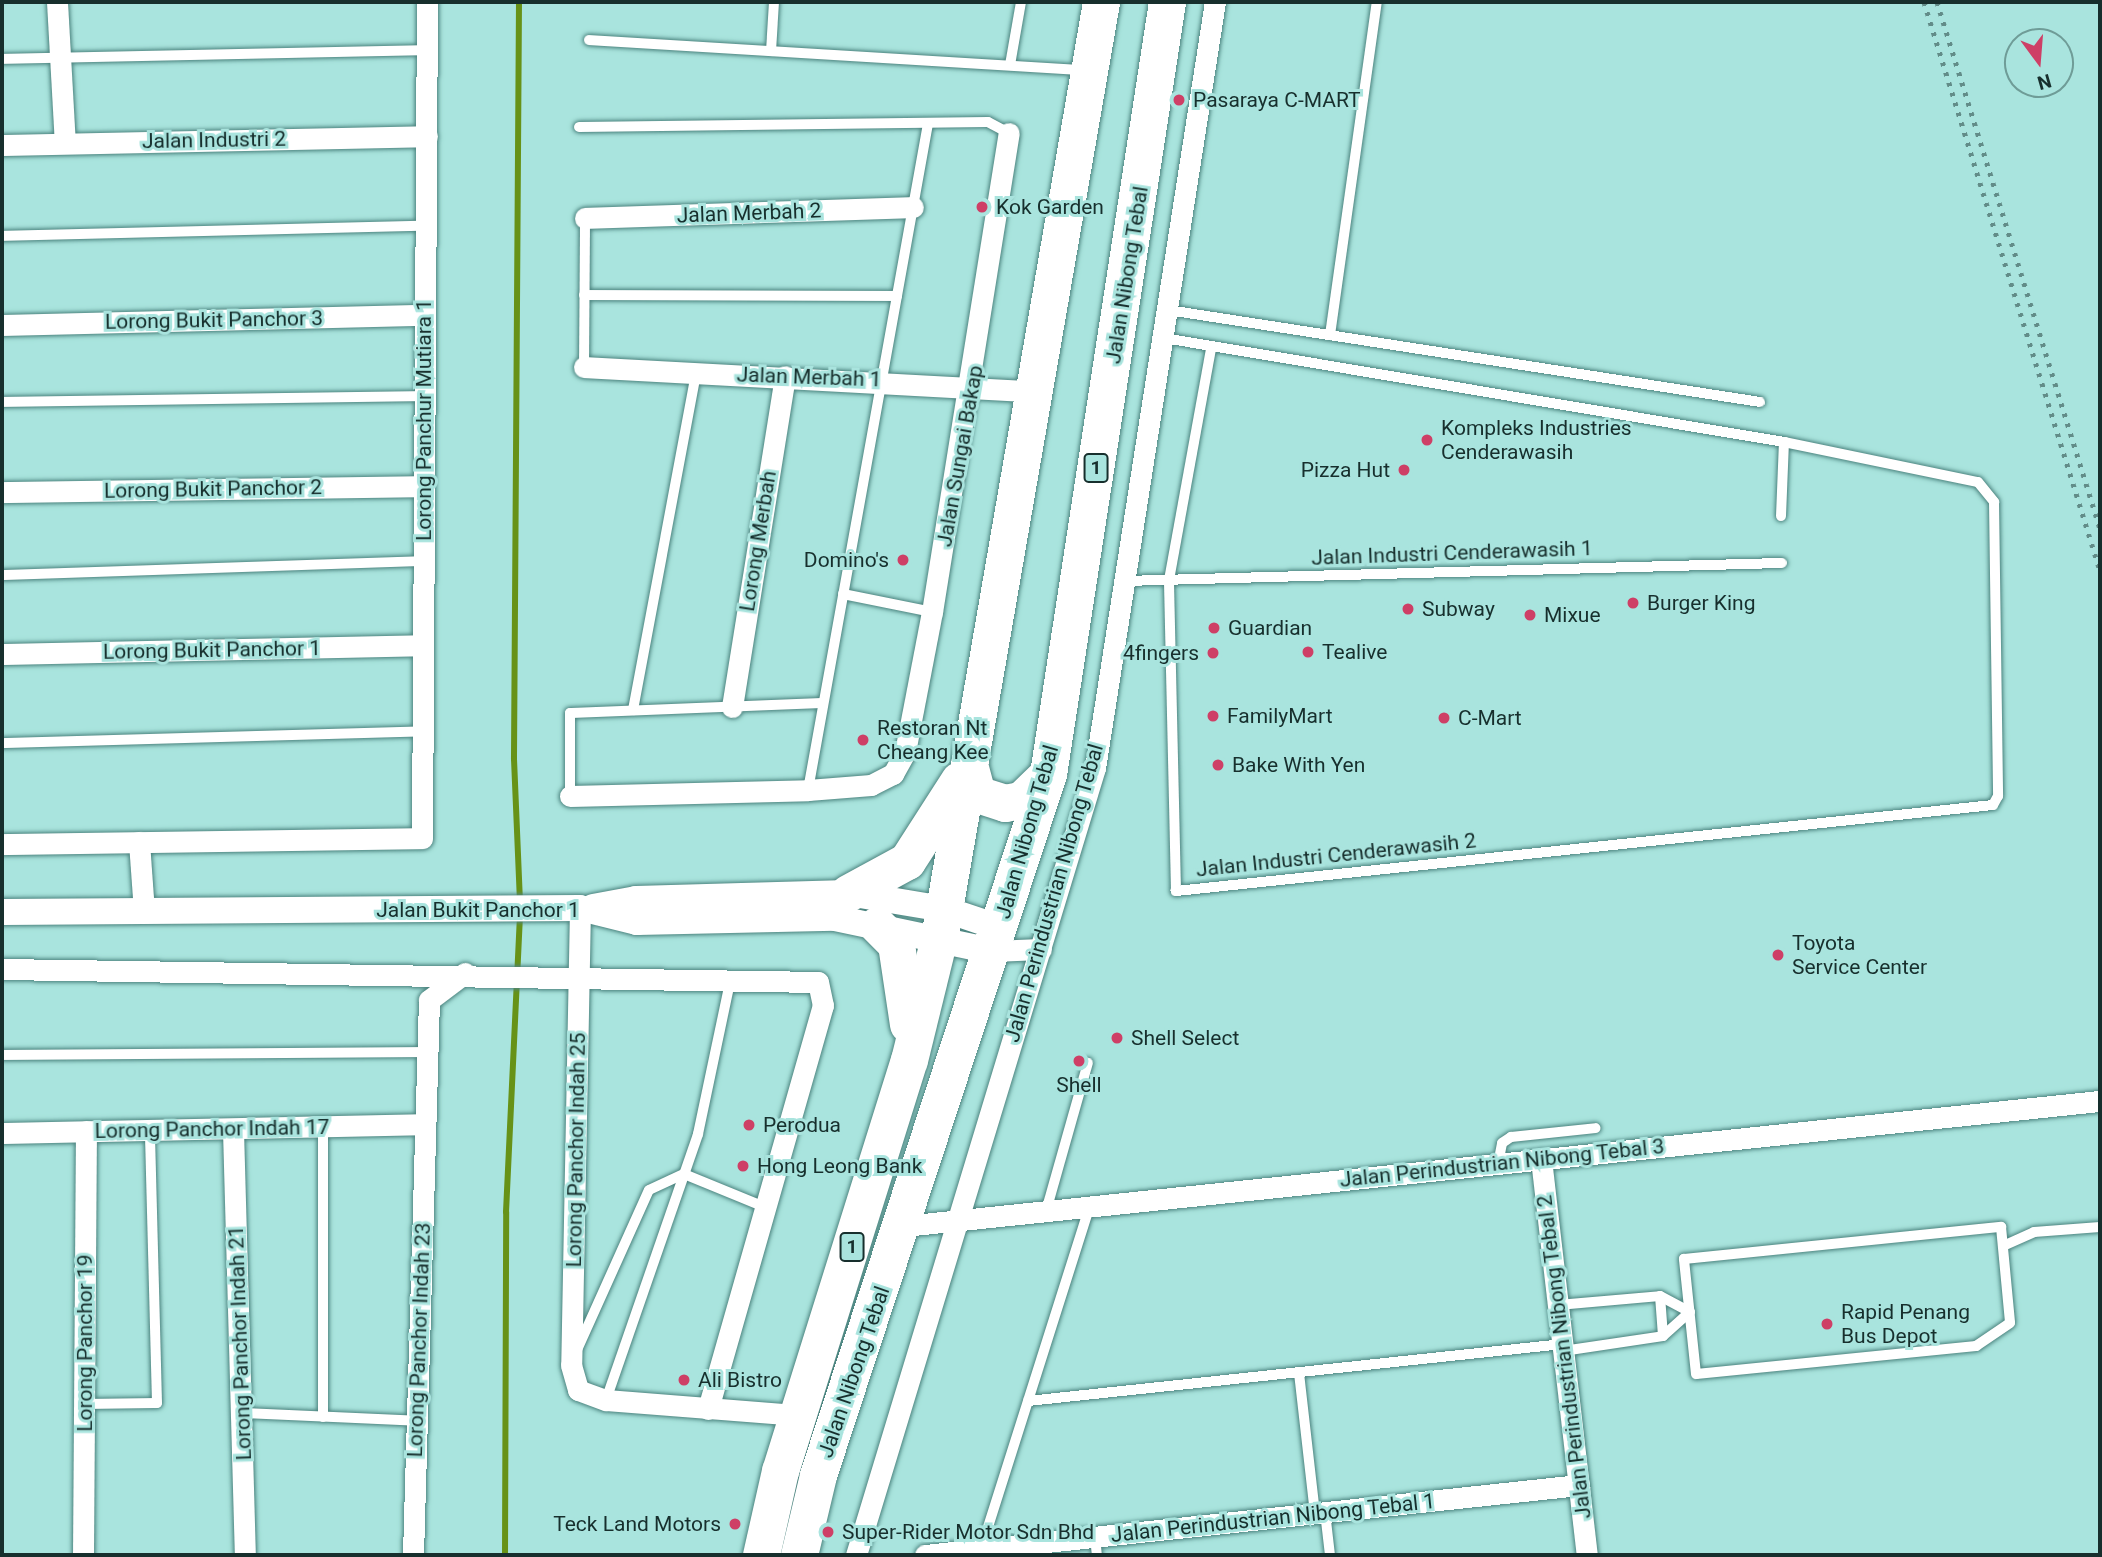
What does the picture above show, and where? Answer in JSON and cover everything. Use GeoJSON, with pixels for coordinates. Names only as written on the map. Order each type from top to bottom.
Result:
{"type":"FeatureCollection","features":[{"type":"Feature","properties":{"kind":"highway","name":"Jalan Nibong Tebal"},"geometry":{"type":"LineString","coordinates":[[761,1555],[798,1415],[909,1060],[942,924],[1101,2]]}},
{"type":"Feature","properties":{"kind":"highway","name":"Jalan Nibong Tebal"},"geometry":{"type":"LineString","coordinates":[[799,1555],[818,1475],[904,1226],[1048,774],[1167,2]]}},
{"type":"Feature","properties":{"kind":"highway"},"geometry":{"type":"LineString","coordinates":[[969,764],[978,794],[1005,803],[1021,800],[1048,774]]}},
{"type":"Feature","properties":{"kind":"highway"},"geometry":{"type":"LineString","coordinates":[[849,893],[907,861],[969,764]]}},
{"type":"Feature","properties":{"kind":"highway"},"geometry":{"type":"LineString","coordinates":[[877,925],[896,944],[904,971],[909,1060]]}},
{"type":"Feature","properties":{"kind":"street"},"geometry":{"type":"LineString","coordinates":[[57,2],[65,143]]}},
{"type":"Feature","properties":{"kind":"street","name":"Lorong Panchur Mutiara 1"},"geometry":{"type":"LineString","coordinates":[[139,842],[422,838],[427,2]]}},
{"type":"Feature","properties":{"kind":"street","name":"Jalan Perindustrian Nibong Tebal"},"geometry":{"type":"LineString","coordinates":[[856,1555],[955,1220],[1095,768],[1215,2]]}},
{"type":"Feature","properties":{"kind":"street","name":"Jalan Sungai Bakap"},"geometry":{"type":"LineString","coordinates":[[808,790],[871,785],[893,774],[905,752],[973,383],[1009,133]]}},
{"type":"Feature","properties":{"kind":"street","name":"Jalan Industri 2"},"geometry":{"type":"LineString","coordinates":[[2,145],[426,136]]}},
{"type":"Feature","properties":{"kind":"street","name":"Jalan Merbah 2"},"geometry":{"type":"LineString","coordinates":[[585,218],[913,207]]}},
{"type":"Feature","properties":{"kind":"street","name":"Lorong Bukit Panchor 3"},"geometry":{"type":"LineString","coordinates":[[2,325],[425,315]]}},
{"type":"Feature","properties":{"kind":"street","name":"Jalan Merbah 1"},"geometry":{"type":"LineString","coordinates":[[584,368],[973,383],[1033,391]]}},
{"type":"Feature","properties":{"kind":"street","name":"Lorong Merbah"},"geometry":{"type":"LineString","coordinates":[[732,707],[785,376]]}},
{"type":"Feature","properties":{"kind":"street","name":"Lorong Bukit Panchor 2"},"geometry":{"type":"LineString","coordinates":[[2,492],[424,486]]}},
{"type":"Feature","properties":{"kind":"street","name":"Lorong Bukit Panchor 1"},"geometry":{"type":"LineString","coordinates":[[2,654],[423,645]]}},
{"type":"Feature","properties":{"kind":"street"},"geometry":{"type":"LineString","coordinates":[[570,796],[808,790]]}},
{"type":"Feature","properties":{"kind":"street"},"geometry":{"type":"LineString","coordinates":[[2,845],[139,842],[144,912]]}},
{"type":"Feature","properties":{"kind":"street"},"geometry":{"type":"LineString","coordinates":[[579,908],[636,899],[849,893],[942,924]]}},
{"type":"Feature","properties":{"kind":"street","name":"Jalan Bukit Panchor 1"},"geometry":{"type":"LineString","coordinates":[[2,912],[579,908],[637,922],[835,918],[877,925],[942,924],[996,939]]}},
{"type":"Feature","properties":{"kind":"street","name":"Lorong Panchor Indah 25"},"geometry":{"type":"LineString","coordinates":[[579,908],[570,974],[570,1365],[578,1390],[606,1400]]}},
{"type":"Feature","properties":{"kind":"street"},"geometry":{"type":"LineString","coordinates":[[996,939],[1041,949]]}},
{"type":"Feature","properties":{"kind":"street"},"geometry":{"type":"LineString","coordinates":[[2,969],[811,978],[824,990],[822,1005],[708,1409]]}},
{"type":"Feature","properties":{"kind":"street","name":"Lorong Panchor Indah 23"},"geometry":{"type":"LineString","coordinates":[[413,1555],[422,1124],[429,1000],[465,973]]}},
{"type":"Feature","properties":{"kind":"street","name":"Jalan Perindustrian Nibong Tebal 3"},"geometry":{"type":"LineString","coordinates":[[904,1226],[2100,1101]]}},
{"type":"Feature","properties":{"kind":"street","name":"Lorong Panchor Indah 17"},"geometry":{"type":"LineString","coordinates":[[2,1133],[422,1124]]}},
{"type":"Feature","properties":{"kind":"street","name":"Lorong Panchor Indah 21"},"geometry":{"type":"LineString","coordinates":[[233,1130],[244,1413],[244,1555]]}},
{"type":"Feature","properties":{"kind":"street","name":"Lorong Panchor 19"},"geometry":{"type":"LineString","coordinates":[[83,1555],[86,1131]]}},
{"type":"Feature","properties":{"kind":"street","name":"Jalan Perindustrian Nibong Tebal 2"},"geometry":{"type":"LineString","coordinates":[[1541,1159],[1587,1555]]}},
{"type":"Feature","properties":{"kind":"street"},"geometry":{"type":"LineString","coordinates":[[606,1400],[798,1415]]}},
{"type":"Feature","properties":{"kind":"street","name":"Jalan Perindustrian Nibong Tebal 1"},"geometry":{"type":"LineString","coordinates":[[925,1555],[981,1549],[1096,1546],[1320,1513],[1579,1485]]}},
{"type":"Feature","properties":{"kind":"lane"},"geometry":{"type":"LineString","coordinates":[[771,51],[774,2]]}},
{"type":"Feature","properties":{"kind":"lane"},"geometry":{"type":"LineString","coordinates":[[1010,65],[1021,2]]}},
{"type":"Feature","properties":{"kind":"lane"},"geometry":{"type":"LineString","coordinates":[[1330,335],[1377,2]]}},
{"type":"Feature","properties":{"kind":"lane"},"geometry":{"type":"LineString","coordinates":[[589,40],[1089,70]]}},
{"type":"Feature","properties":{"kind":"lane"},"geometry":{"type":"LineString","coordinates":[[2,59],[427,50]]}},
{"type":"Feature","properties":{"kind":"lane"},"geometry":{"type":"LineString","coordinates":[[579,127],[988,122],[1009,133]]}},
{"type":"Feature","properties":{"kind":"lane"},"geometry":{"type":"LineString","coordinates":[[808,790],[928,124]]}},
{"type":"Feature","properties":{"kind":"lane"},"geometry":{"type":"LineString","coordinates":[[584,368],[585,218]]}},
{"type":"Feature","properties":{"kind":"lane"},"geometry":{"type":"LineString","coordinates":[[2,236],[426,226]]}},
{"type":"Feature","properties":{"kind":"lane"},"geometry":{"type":"LineString","coordinates":[[584,295],[897,296]]}},
{"type":"Feature","properties":{"kind":"lane"},"geometry":{"type":"LineString","coordinates":[[1168,310],[1760,402]]}},
{"type":"Feature","properties":{"kind":"lane"},"geometry":{"type":"LineString","coordinates":[[1164,338],[1784,442],[1781,516]]}},
{"type":"Feature","properties":{"kind":"lane","name":"Jalan Industri Cenderawasih 2"},"geometry":{"type":"LineString","coordinates":[[1211,348],[1169,580],[1176,891],[1993,805],[1998,796],[1994,502],[1978,482],[1784,442]]}},
{"type":"Feature","properties":{"kind":"lane"},"geometry":{"type":"LineString","coordinates":[[633,710],[696,372]]}},
{"type":"Feature","properties":{"kind":"lane"},"geometry":{"type":"LineString","coordinates":[[2,402],[424,396]]}},
{"type":"Feature","properties":{"kind":"lane"},"geometry":{"type":"LineString","coordinates":[[2,575],[423,561]]}},
{"type":"Feature","properties":{"kind":"lane","name":"Jalan Industri Cenderawasih 1"},"geometry":{"type":"LineString","coordinates":[[1123,581],[1782,563]]}},
{"type":"Feature","properties":{"kind":"lane"},"geometry":{"type":"LineString","coordinates":[[843,594],[932,612]]}},
{"type":"Feature","properties":{"kind":"lane"},"geometry":{"type":"LineString","coordinates":[[570,796],[570,713],[823,703]]}},
{"type":"Feature","properties":{"kind":"lane"},"geometry":{"type":"LineString","coordinates":[[2,743],[422,732]]}},
{"type":"Feature","properties":{"kind":"lane"},"geometry":{"type":"LineString","coordinates":[[606,1400],[684,1174],[731,978]]}},
{"type":"Feature","properties":{"kind":"lane"},"geometry":{"type":"LineString","coordinates":[[2,1055],[426,1052]]}},
{"type":"Feature","properties":{"kind":"lane"},"geometry":{"type":"LineString","coordinates":[[1046,1211],[1088,1063]]}},
{"type":"Feature","properties":{"kind":"lane"},"geometry":{"type":"LineString","coordinates":[[323,1126],[323,1417]]}},
{"type":"Feature","properties":{"kind":"lane"},"geometry":{"type":"LineString","coordinates":[[1498,1164],[1502,1143],[1511,1137],[1596,1128]]}},
{"type":"Feature","properties":{"kind":"lane"},"geometry":{"type":"LineString","coordinates":[[84,1404],[157,1403],[150,1131]]}},
{"type":"Feature","properties":{"kind":"lane"},"geometry":{"type":"LineString","coordinates":[[570,1365],[649,1190],[684,1174],[765,1207]]}},
{"type":"Feature","properties":{"kind":"lane"},"geometry":{"type":"LineString","coordinates":[[981,1549],[1090,1206]]}},
{"type":"Feature","properties":{"kind":"lane"},"geometry":{"type":"LineString","coordinates":[[2001,1227],[2010,1323],[1976,1346],[1696,1374],[1690,1312],[1684,1259],[2001,1227]]}},
{"type":"Feature","properties":{"kind":"lane"},"geometry":{"type":"LineString","coordinates":[[2003,1246],[2034,1232],[2100,1227]]}},
{"type":"Feature","properties":{"kind":"lane"},"geometry":{"type":"LineString","coordinates":[[1660,1296],[1663,1336]]}},
{"type":"Feature","properties":{"kind":"lane"},"geometry":{"type":"LineString","coordinates":[[1558,1305],[1660,1296],[1690,1312]]}},
{"type":"Feature","properties":{"kind":"lane"},"geometry":{"type":"LineString","coordinates":[[1028,1401],[1663,1336],[1690,1312]]}},
{"type":"Feature","properties":{"kind":"lane"},"geometry":{"type":"LineString","coordinates":[[1299,1373],[1320,1513],[1330,1555]]}},
{"type":"Feature","properties":{"kind":"lane"},"geometry":{"type":"LineString","coordinates":[[244,1413],[416,1421]]}},
{"type":"Feature","properties":{"kind":"waterway"},"geometry":{"type":"LineString","coordinates":[[519,2],[514,759],[520,903]]}},
{"type":"Feature","properties":{"kind":"waterway"},"geometry":{"type":"LineString","coordinates":[[505,1555],[506,1212],[520,913]]}},
{"type":"Feature","properties":{"kind":"railway"},"geometry":{"type":"LineString","coordinates":[[1924,2],[2100,571]]}},
{"type":"Feature","properties":{"kind":"railway"},"geometry":{"type":"LineString","coordinates":[[1937,2],[2100,529]]}},
{"type":"Feature","properties":{"kind":"place","name":"Pasaraya C-MART"},"geometry":{"type":"Point","coordinates":[1179,100]}},
{"type":"Feature","properties":{"kind":"place","name":"Kok Garden"},"geometry":{"type":"Point","coordinates":[982,207]}},
{"type":"Feature","properties":{"kind":"place","name":"Kompleks Industries Cenderawasih"},"geometry":{"type":"Point","coordinates":[1427,440]}},
{"type":"Feature","properties":{"kind":"place","name":"Pizza Hut"},"geometry":{"type":"Point","coordinates":[1404,470]}},
{"type":"Feature","properties":{"kind":"place","name":"Domino's"},"geometry":{"type":"Point","coordinates":[903,560]}},
{"type":"Feature","properties":{"kind":"place","name":"Burger King"},"geometry":{"type":"Point","coordinates":[1633,603]}},
{"type":"Feature","properties":{"kind":"place","name":"Subway"},"geometry":{"type":"Point","coordinates":[1408,609]}},
{"type":"Feature","properties":{"kind":"place","name":"Mixue"},"geometry":{"type":"Point","coordinates":[1530,615]}},
{"type":"Feature","properties":{"kind":"place","name":"Guardian"},"geometry":{"type":"Point","coordinates":[1214,628]}},
{"type":"Feature","properties":{"kind":"place","name":"Tealive"},"geometry":{"type":"Point","coordinates":[1308,652]}},
{"type":"Feature","properties":{"kind":"place","name":"4fingers"},"geometry":{"type":"Point","coordinates":[1213,653]}},
{"type":"Feature","properties":{"kind":"place","name":"FamilyMart"},"geometry":{"type":"Point","coordinates":[1213,716]}},
{"type":"Feature","properties":{"kind":"place","name":"C-Mart"},"geometry":{"type":"Point","coordinates":[1444,718]}},
{"type":"Feature","properties":{"kind":"place","name":"Restoran Nt Cheang Kee"},"geometry":{"type":"Point","coordinates":[863,740]}},
{"type":"Feature","properties":{"kind":"place","name":"Bake With Yen"},"geometry":{"type":"Point","coordinates":[1218,765]}},
{"type":"Feature","properties":{"kind":"place","name":"Toyota Service Center"},"geometry":{"type":"Point","coordinates":[1778,955]}},
{"type":"Feature","properties":{"kind":"place","name":"Shell Select"},"geometry":{"type":"Point","coordinates":[1117,1038]}},
{"type":"Feature","properties":{"kind":"place","name":"Shell"},"geometry":{"type":"Point","coordinates":[1079,1061]}},
{"type":"Feature","properties":{"kind":"place","name":"Perodua"},"geometry":{"type":"Point","coordinates":[749,1125]}},
{"type":"Feature","properties":{"kind":"place","name":"Hong Leong Bank"},"geometry":{"type":"Point","coordinates":[743,1166]}},
{"type":"Feature","properties":{"kind":"place","name":"Rapid Penang Bus Depot"},"geometry":{"type":"Point","coordinates":[1827,1324]}},
{"type":"Feature","properties":{"kind":"place","name":"Ali Bistro"},"geometry":{"type":"Point","coordinates":[684,1380]}},
{"type":"Feature","properties":{"kind":"place","name":"Teck Land Motors"},"geometry":{"type":"Point","coordinates":[735,1524]}},
{"type":"Feature","properties":{"kind":"place","name":"Super-Rider Motor Sdn Bhd"},"geometry":{"type":"Point","coordinates":[828,1532]}}]}
